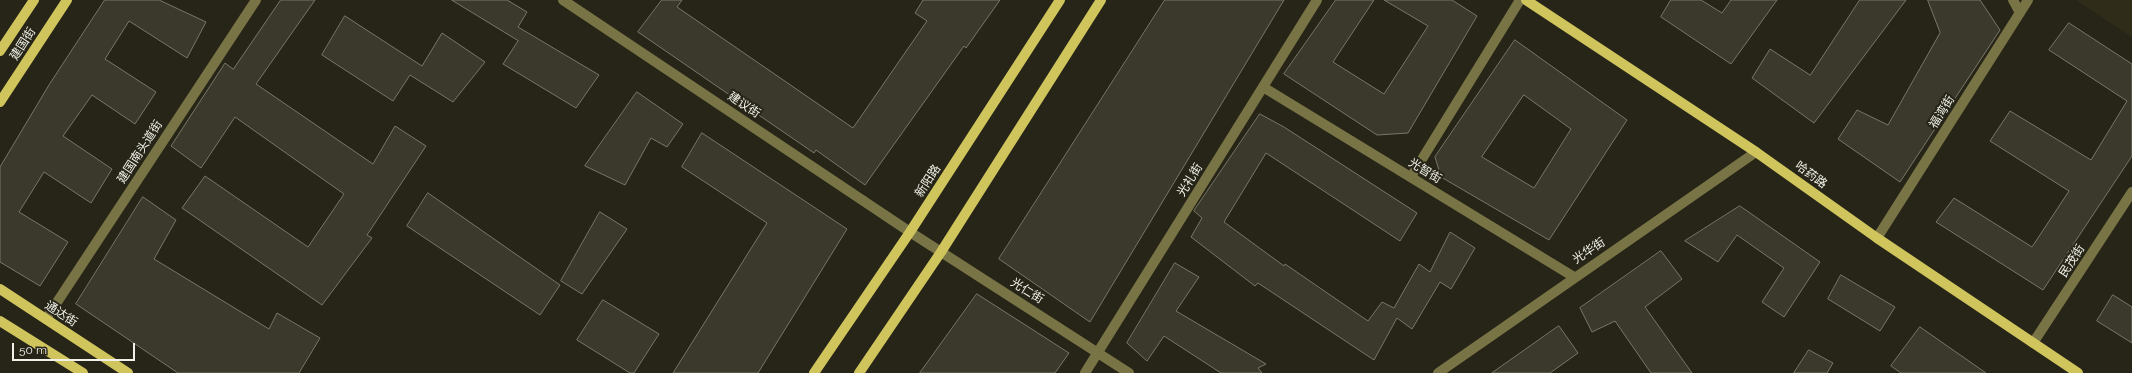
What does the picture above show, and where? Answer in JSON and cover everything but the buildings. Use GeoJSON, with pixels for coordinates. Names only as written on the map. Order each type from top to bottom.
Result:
{"type":"FeatureCollection","features":[{"type":"Feature","properties":{"kind":"main road","name":"建国街"},"geometry":{"type":"LineString","coordinates":[[0,51],[34,0]]}},
{"type":"Feature","properties":{"kind":"main road","name":"建国街"},"geometry":{"type":"LineString","coordinates":[[0,102],[67,0]]}},
{"type":"Feature","properties":{"kind":"main road","name":"新阳路"},"geometry":{"type":"LineString","coordinates":[[814,373],[910,232],[1060,0]]}},
{"type":"Feature","properties":{"kind":"main road"},"geometry":{"type":"LineString","coordinates":[[859,373],[941,252],[1101,0]]}},
{"type":"Feature","properties":{"kind":"main road","name":"哈药路"},"geometry":{"type":"LineString","coordinates":[[1526,0],[1756,152],[1877,238],[2078,373]]}},
{"type":"Feature","properties":{"kind":"main road","name":"通达街"},"geometry":{"type":"LineString","coordinates":[[0,289],[128,373]]}},
{"type":"Feature","properties":{"kind":"main road"},"geometry":{"type":"LineString","coordinates":[[0,321],[83,373]]}},
{"type":"Feature","properties":{"kind":"street","name":"建国南头道街"},"geometry":{"type":"LineString","coordinates":[[46,319],[256,0]]}},
{"type":"Feature","properties":{"kind":"street","name":"建议街"},"geometry":{"type":"LineString","coordinates":[[562,0],[910,232]]}},
{"type":"Feature","properties":{"kind":"street","name":"光礼街"},"geometry":{"type":"LineString","coordinates":[[1085,373],[1317,0]]}},
{"type":"Feature","properties":{"kind":"street"},"geometry":{"type":"LineString","coordinates":[[1411,177],[1520,0]]}},
{"type":"Feature","properties":{"kind":"street"},"geometry":{"type":"LineString","coordinates":[[2013,0],[2020,13]]}},
{"type":"Feature","properties":{"kind":"street","name":"福湾街"},"geometry":{"type":"LineString","coordinates":[[1877,238],[2028,0]]}},
{"type":"Feature","properties":{"kind":"street","name":"光智街"},"geometry":{"type":"LineString","coordinates":[[1263,87],[1574,277]]}},
{"type":"Feature","properties":{"kind":"street","name":"光华街"},"geometry":{"type":"LineString","coordinates":[[1438,373],[1574,277],[1756,152]]}},
{"type":"Feature","properties":{"kind":"street","name":"民茂街"},"geometry":{"type":"LineString","coordinates":[[2033,343],[2132,192]]}},
{"type":"Feature","properties":{"kind":"street","name":"光仁街"},"geometry":{"type":"LineString","coordinates":[[910,232],[1129,373]]}},
{"type":"Feature","properties":{"kind":"shaded area"},"geometry":{"type":"Polygon","coordinates":[[[2076,0],[2132,0],[2132,37],[2076,0]]]}}]}
